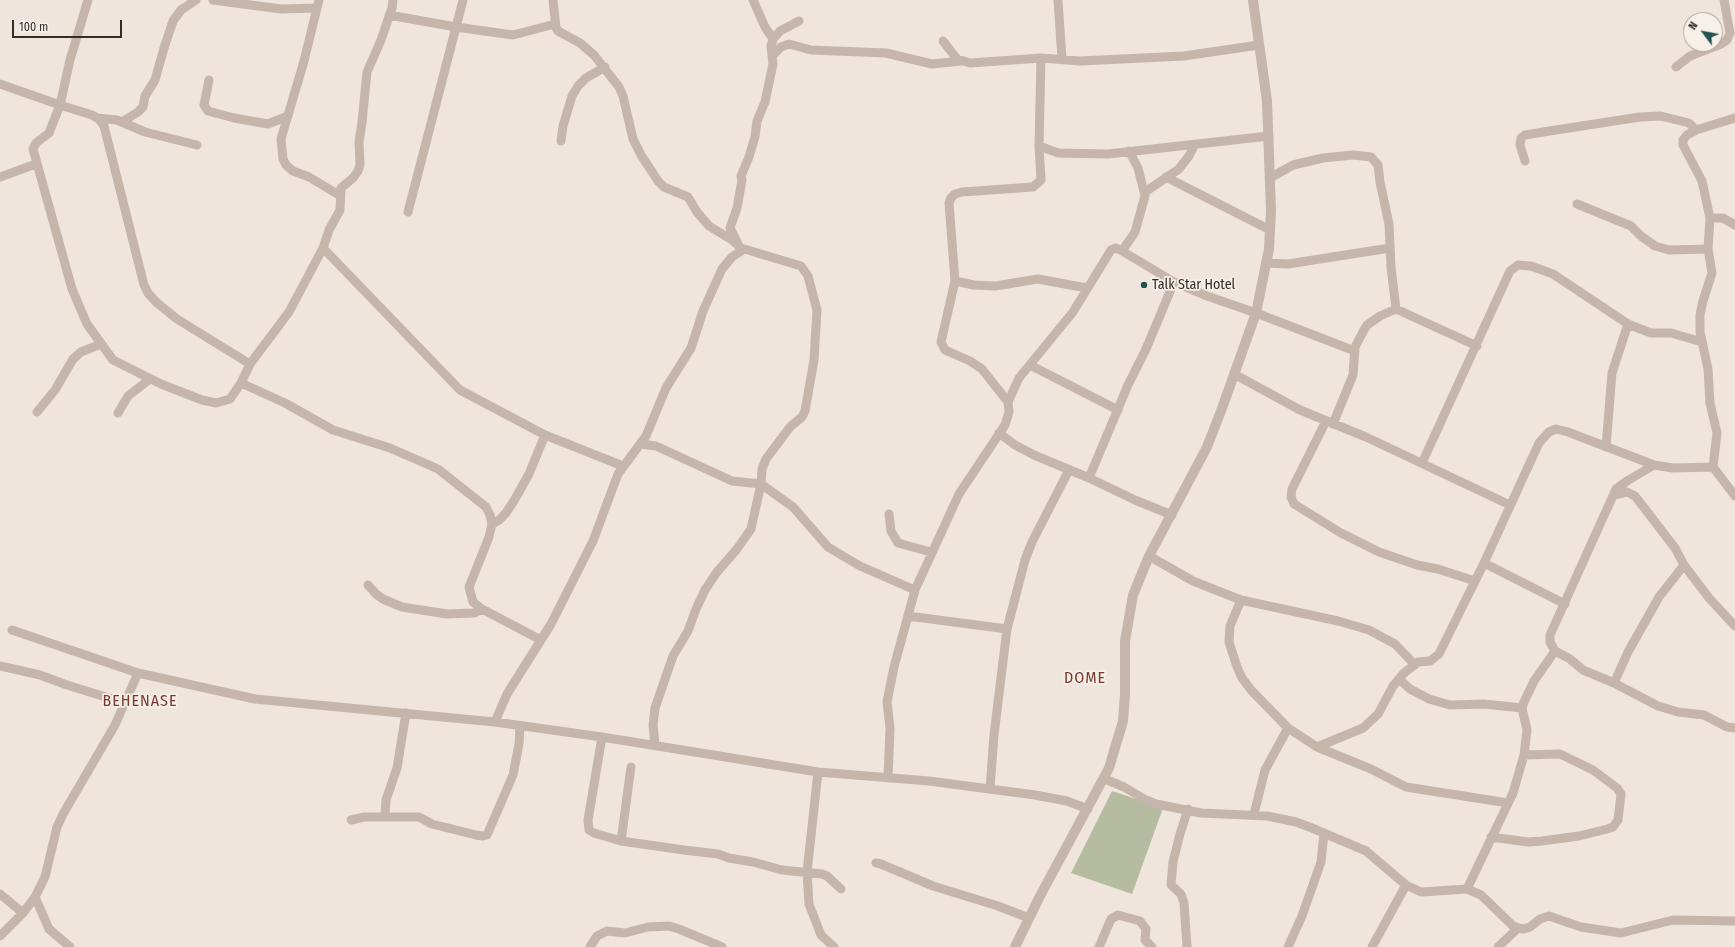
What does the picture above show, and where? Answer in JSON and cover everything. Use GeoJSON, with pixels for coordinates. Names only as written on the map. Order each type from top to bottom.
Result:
{"type":"FeatureCollection","features":[{"type":"Feature","properties":{"kind":"street"},"geometry":{"type":"LineString","coordinates":[[88,0],[70,60],[60,105],[49,133],[36,143],[33,149],[50,217],[76,303],[87,324],[113,360],[150,379],[202,400],[216,403],[230,399],[241,383],[250,364],[289,312],[323,248],[340,210],[340,188],[353,178],[360,165],[359,142],[367,72],[382,40],[393,0]]}},
{"type":"Feature","properties":{"kind":"street"},"geometry":{"type":"LineString","coordinates":[[122,122],[143,107],[145,96],[155,80],[173,21],[181,10],[196,0]]}},
{"type":"Feature","properties":{"kind":"street"},"geometry":{"type":"LineString","coordinates":[[212,0],[281,9],[318,4],[281,139],[282,159],[293,171],[309,177],[339,195]]}},
{"type":"Feature","properties":{"kind":"street"},"geometry":{"type":"LineString","coordinates":[[408,212],[463,0]]}},
{"type":"Feature","properties":{"kind":"street"},"geometry":{"type":"LineString","coordinates":[[553,0],[555,24],[558,31],[580,43],[594,55],[605,67],[619,87],[623,96],[633,139],[641,155],[658,181],[664,187],[688,197],[697,212],[709,226],[732,240],[743,249],[801,266],[808,276],[817,310],[814,360],[805,411],[802,417],[790,427],[766,459],[762,469],[762,484],[751,529],[737,549],[717,572],[705,590],[688,631],[673,656],[655,708],[653,725],[655,745]]}},
{"type":"Feature","properties":{"kind":"street"},"geometry":{"type":"LineString","coordinates":[[753,0],[765,27],[773,39]]}},
{"type":"Feature","properties":{"kind":"street"},"geometry":{"type":"LineString","coordinates":[[1058,0],[1062,59]]}},
{"type":"Feature","properties":{"kind":"street"},"geometry":{"type":"LineString","coordinates":[[1015,947],[1029,918],[1105,779],[1113,758],[1122,721],[1125,694],[1125,650],[1127,622],[1133,595],[1149,556],[1207,447],[1256,312],[1266,263],[1271,211],[1267,102],[1253,0]]}},
{"type":"Feature","properties":{"kind":"street"},"geometry":{"type":"LineString","coordinates":[[1676,67],[1690,56],[1732,40],[1724,0]]}},
{"type":"Feature","properties":{"kind":"street"},"geometry":{"type":"LineString","coordinates":[[389,15],[513,35],[555,24]]}},
{"type":"Feature","properties":{"kind":"street"},"geometry":{"type":"LineString","coordinates":[[743,249],[730,228],[737,208],[742,180],[741,176],[753,146],[757,121],[766,102],[773,64],[771,46],[773,39],[780,31],[799,21]]}},
{"type":"Feature","properties":{"kind":"street"},"geometry":{"type":"LineString","coordinates":[[943,41],[953,56],[961,61]]}},
{"type":"Feature","properties":{"kind":"street"},"geometry":{"type":"LineString","coordinates":[[773,54],[789,44],[811,50],[886,53],[932,64],[961,61],[970,63],[1041,58],[1080,61],[1184,56],[1259,45]]}},
{"type":"Feature","properties":{"kind":"street"},"geometry":{"type":"LineString","coordinates":[[1008,402],[982,369],[970,361],[942,347],[942,334],[955,281],[949,203],[950,198],[955,194],[962,192],[1033,187],[1041,180],[1039,146],[1041,58]]}},
{"type":"Feature","properties":{"kind":"street"},"geometry":{"type":"LineString","coordinates":[[561,141],[563,126],[572,96],[578,86],[586,78],[605,67]]}},
{"type":"Feature","properties":{"kind":"street"},"geometry":{"type":"LineString","coordinates":[[209,80],[204,105],[208,111],[234,118],[268,124],[288,116]]}},
{"type":"Feature","properties":{"kind":"street"},"geometry":{"type":"LineString","coordinates":[[0,84],[96,118],[122,122],[145,132],[197,145]]}},
{"type":"Feature","properties":{"kind":"street"},"geometry":{"type":"LineString","coordinates":[[1525,161],[1520,145],[1521,138],[1525,135],[1640,117],[1661,116],[1689,123],[1696,130]]}},
{"type":"Feature","properties":{"kind":"street"},"geometry":{"type":"LineString","coordinates":[[96,118],[104,126],[110,145],[144,285],[148,293],[156,302],[177,319],[250,364]]}},
{"type":"Feature","properties":{"kind":"street"},"geometry":{"type":"LineString","coordinates":[[1735,118],[1696,130],[1687,135],[1683,145],[1702,181],[1710,218],[1708,248],[1712,273],[1700,315],[1702,342],[1710,385],[1710,403],[1717,433],[1713,467],[1735,496]]}},
{"type":"Feature","properties":{"kind":"street"},"geometry":{"type":"LineString","coordinates":[[1039,146],[1058,153],[1108,154],[1269,136]]}},
{"type":"Feature","properties":{"kind":"street"},"geometry":{"type":"LineString","coordinates":[[1144,192],[1179,169],[1189,156],[1195,144]]}},
{"type":"Feature","properties":{"kind":"street"},"geometry":{"type":"LineString","coordinates":[[1122,251],[1135,232],[1140,216],[1144,192],[1138,168],[1129,152]]}},
{"type":"Feature","properties":{"kind":"street"},"geometry":{"type":"LineString","coordinates":[[1270,178],[1293,165],[1323,158],[1353,155],[1371,157],[1378,165],[1389,224],[1392,282],[1396,309]]}},
{"type":"Feature","properties":{"kind":"street"},"geometry":{"type":"LineString","coordinates":[[0,176],[36,164]]}},
{"type":"Feature","properties":{"kind":"street"},"geometry":{"type":"LineString","coordinates":[[1166,177],[1270,230]]}},
{"type":"Feature","properties":{"kind":"street"},"geometry":{"type":"LineString","coordinates":[[1576,204],[1631,226],[1654,246],[1669,250],[1708,248]]}},
{"type":"Feature","properties":{"kind":"street"},"geometry":{"type":"LineString","coordinates":[[1710,218],[1723,218],[1735,224]]}},
{"type":"Feature","properties":{"kind":"street"},"geometry":{"type":"LineString","coordinates":[[323,248],[460,390],[545,435],[623,466]]}},
{"type":"Feature","properties":{"kind":"street"},"geometry":{"type":"LineString","coordinates":[[888,778],[890,728],[887,702],[894,667],[914,590],[959,494],[1005,425],[1009,412],[1008,402],[1020,378],[1073,312],[1111,250],[1116,248],[1174,282],[1213,299],[1256,312],[1355,351]]}},
{"type":"Feature","properties":{"kind":"street"},"geometry":{"type":"LineString","coordinates":[[1266,263],[1288,264],[1390,248]]}},
{"type":"Feature","properties":{"kind":"street"},"geometry":{"type":"LineString","coordinates":[[495,722],[507,694],[551,624],[593,541],[612,490],[623,466],[646,436],[666,388],[691,348],[703,311],[722,269],[732,257],[743,249]]}},
{"type":"Feature","properties":{"kind":"street"},"geometry":{"type":"LineString","coordinates":[[1422,463],[1477,346],[1510,271],[1515,266],[1522,264],[1553,274],[1628,324],[1651,333],[1671,333],[1702,342]]}},
{"type":"Feature","properties":{"kind":"street"},"geometry":{"type":"LineString","coordinates":[[955,281],[974,285],[995,286],[1038,279],[1087,288]]}},
{"type":"Feature","properties":{"kind":"street"},"geometry":{"type":"LineString","coordinates":[[1090,478],[1174,282]]}},
{"type":"Feature","properties":{"kind":"street"},"geometry":{"type":"LineString","coordinates":[[1475,581],[1438,569],[1417,565],[1379,552],[1341,533],[1294,504],[1291,497],[1292,489],[1329,423],[1353,375],[1355,351],[1361,335],[1367,326],[1380,316],[1396,309],[1477,346]]}},
{"type":"Feature","properties":{"kind":"street"},"geometry":{"type":"LineString","coordinates":[[1606,447],[1612,373],[1628,324]]}},
{"type":"Feature","properties":{"kind":"street"},"geometry":{"type":"LineString","coordinates":[[37,412],[55,390],[73,360],[81,352],[101,344]]}},
{"type":"Feature","properties":{"kind":"street"},"geometry":{"type":"LineString","coordinates":[[1030,365],[1118,410]]}},
{"type":"Feature","properties":{"kind":"street"},"geometry":{"type":"LineString","coordinates":[[1234,374],[1300,410],[1366,437],[1510,506]]}},
{"type":"Feature","properties":{"kind":"street"},"geometry":{"type":"LineString","coordinates":[[118,413],[128,396],[150,379]]}},
{"type":"Feature","properties":{"kind":"street"},"geometry":{"type":"LineString","coordinates":[[241,383],[285,403],[333,430],[390,448],[438,469],[486,507],[492,524],[489,536],[469,587],[473,602],[482,609],[541,640]]}},
{"type":"Feature","properties":{"kind":"street"},"geometry":{"type":"LineString","coordinates":[[1317,747],[1349,734],[1371,722],[1378,714],[1393,686],[1399,679],[1418,662],[1430,662],[1439,654],[1484,564],[1539,443],[1550,432],[1556,429],[1654,465],[1673,468],[1713,467]]}},
{"type":"Feature","properties":{"kind":"street"},"geometry":{"type":"LineString","coordinates":[[999,433],[1015,445],[1090,478],[1135,500],[1172,515]]}},
{"type":"Feature","properties":{"kind":"street"},"geometry":{"type":"LineString","coordinates":[[492,524],[506,513],[515,499],[545,435]]}},
{"type":"Feature","properties":{"kind":"street"},"geometry":{"type":"LineString","coordinates":[[641,444],[656,446],[732,481],[762,484],[793,507],[824,542],[838,554],[860,566],[914,590]]}},
{"type":"Feature","properties":{"kind":"street"},"geometry":{"type":"LineString","coordinates":[[1654,465],[1627,480],[1616,489],[1550,635],[1550,642],[1555,651],[1570,659],[1583,670],[1614,682],[1658,706],[1678,712],[1704,715],[1727,727],[1735,728]]}},
{"type":"Feature","properties":{"kind":"street"},"geometry":{"type":"LineString","coordinates":[[990,789],[994,734],[1007,629],[1025,560],[1032,542],[1069,470]]}},
{"type":"Feature","properties":{"kind":"street"},"geometry":{"type":"LineString","coordinates":[[1614,495],[1627,492],[1635,496],[1675,548],[1684,565],[1708,598],[1735,626]]}},
{"type":"Feature","properties":{"kind":"street"},"geometry":{"type":"LineString","coordinates":[[889,514],[891,531],[898,543],[931,552]]}},
{"type":"Feature","properties":{"kind":"street"},"geometry":{"type":"LineString","coordinates":[[1149,556],[1193,581],[1241,600],[1338,621],[1369,630],[1395,644],[1415,665]]}},
{"type":"Feature","properties":{"kind":"street"},"geometry":{"type":"LineString","coordinates":[[1484,564],[1565,604]]}},
{"type":"Feature","properties":{"kind":"street"},"geometry":{"type":"LineString","coordinates":[[1614,682],[1628,652],[1659,597],[1684,565]]}},
{"type":"Feature","properties":{"kind":"street"},"geometry":{"type":"LineString","coordinates":[[368,585],[383,599],[402,607],[447,614],[474,613],[482,609]]}},
{"type":"Feature","properties":{"kind":"street"},"geometry":{"type":"LineString","coordinates":[[1241,600],[1230,626],[1229,642],[1237,667],[1242,678],[1251,690],[1288,728],[1317,747],[1371,768],[1406,787],[1508,803]]}},
{"type":"Feature","properties":{"kind":"street"},"geometry":{"type":"LineString","coordinates":[[908,616],[1007,629]]}},
{"type":"Feature","properties":{"kind":"street"},"geometry":{"type":"LineString","coordinates":[[12,630],[138,673],[255,699],[495,722],[520,727],[655,745],[818,772],[929,781],[990,789],[1067,801],[1088,809]]}},
{"type":"Feature","properties":{"kind":"street"},"geometry":{"type":"LineString","coordinates":[[1467,889],[1513,793],[1524,755],[1527,730],[1522,708],[1534,681],[1555,651]]}},
{"type":"Feature","properties":{"kind":"street"},"geometry":{"type":"LineString","coordinates":[[0,666],[40,675],[125,704]]}},
{"type":"Feature","properties":{"kind":"street"},"geometry":{"type":"LineString","coordinates":[[0,936],[23,914],[35,897],[45,877],[57,827],[63,814],[116,725],[138,673]]}},
{"type":"Feature","properties":{"kind":"street"},"geometry":{"type":"LineString","coordinates":[[1399,679],[1410,689],[1429,699],[1450,705],[1484,704],[1522,708]]}},
{"type":"Feature","properties":{"kind":"street"},"geometry":{"type":"LineString","coordinates":[[385,817],[386,800],[397,768],[406,713]]}},
{"type":"Feature","properties":{"kind":"street"},"geometry":{"type":"LineString","coordinates":[[351,820],[360,817],[419,817],[432,824],[476,835],[487,835],[513,775],[519,744],[520,727]]}},
{"type":"Feature","properties":{"kind":"street"},"geometry":{"type":"LineString","coordinates":[[1254,814],[1265,770],[1288,728]]}},
{"type":"Feature","properties":{"kind":"street"},"geometry":{"type":"LineString","coordinates":[[602,737],[588,825],[589,830],[594,833],[621,841],[712,853],[782,870],[807,872],[827,876],[841,889]]}},
{"type":"Feature","properties":{"kind":"street"},"geometry":{"type":"LineString","coordinates":[[1492,837],[1522,842],[1542,841],[1578,836],[1607,829],[1613,827],[1618,820],[1622,794],[1617,788],[1593,770],[1560,754],[1524,755]]}},
{"type":"Feature","properties":{"kind":"street"},"geometry":{"type":"LineString","coordinates":[[621,841],[631,767]]}},
{"type":"Feature","properties":{"kind":"street"},"geometry":{"type":"LineString","coordinates":[[818,772],[807,872],[809,907],[821,935],[834,947]]}},
{"type":"Feature","properties":{"kind":"street"},"geometry":{"type":"LineString","coordinates":[[1105,779],[1124,787],[1146,800],[1169,806],[1202,813],[1254,814],[1296,822],[1366,852],[1406,885],[1421,892],[1467,889],[1482,895],[1512,925],[1518,928],[1524,929],[1530,927],[1540,919],[1549,916],[1581,927],[1621,933],[1673,920],[1735,921]]}},
{"type":"Feature","properties":{"kind":"street"},"geometry":{"type":"LineString","coordinates":[[1187,947],[1185,940],[1184,903],[1181,894],[1171,885],[1173,862],[1188,809]]}},
{"type":"Feature","properties":{"kind":"street"},"geometry":{"type":"LineString","coordinates":[[1288,947],[1302,916],[1321,862],[1324,833]]}},
{"type":"Feature","properties":{"kind":"street"},"geometry":{"type":"LineString","coordinates":[[876,863],[933,886],[998,906],[1029,918]]}},
{"type":"Feature","properties":{"kind":"street"},"geometry":{"type":"LineString","coordinates":[[1372,947],[1406,885]]}},
{"type":"Feature","properties":{"kind":"street"},"geometry":{"type":"LineString","coordinates":[[0,894],[23,914]]}},
{"type":"Feature","properties":{"kind":"street"},"geometry":{"type":"LineString","coordinates":[[35,897],[49,929],[70,947]]}},
{"type":"Feature","properties":{"kind":"street"},"geometry":{"type":"LineString","coordinates":[[1099,947],[1111,919],[1118,914],[1140,921],[1146,929],[1145,940],[1152,947]]}},
{"type":"Feature","properties":{"kind":"street"},"geometry":{"type":"LineString","coordinates":[[590,947],[597,936],[607,931],[634,932],[648,927],[669,926],[722,947]]}},
{"type":"Feature","properties":{"kind":"street"},"geometry":{"type":"LineString","coordinates":[[1498,947],[1518,928]]}},
{"type":"Feature","properties":{"kind":"green space"},"geometry":{"type":"Polygon","coordinates":[[[1112,791],[1163,808],[1132,894],[1071,873],[1112,791]]]}},
{"type":"Feature","properties":{"kind":"place","name":"Talk Star Hotel"},"geometry":{"type":"Point","coordinates":[1144,285]}},
{"type":"Feature","properties":{"kind":"district","name":"DOME"},"geometry":{"type":"Point","coordinates":[1085,679]}},
{"type":"Feature","properties":{"kind":"district","name":"BEHENASE"},"geometry":{"type":"Point","coordinates":[140,702]}}]}
